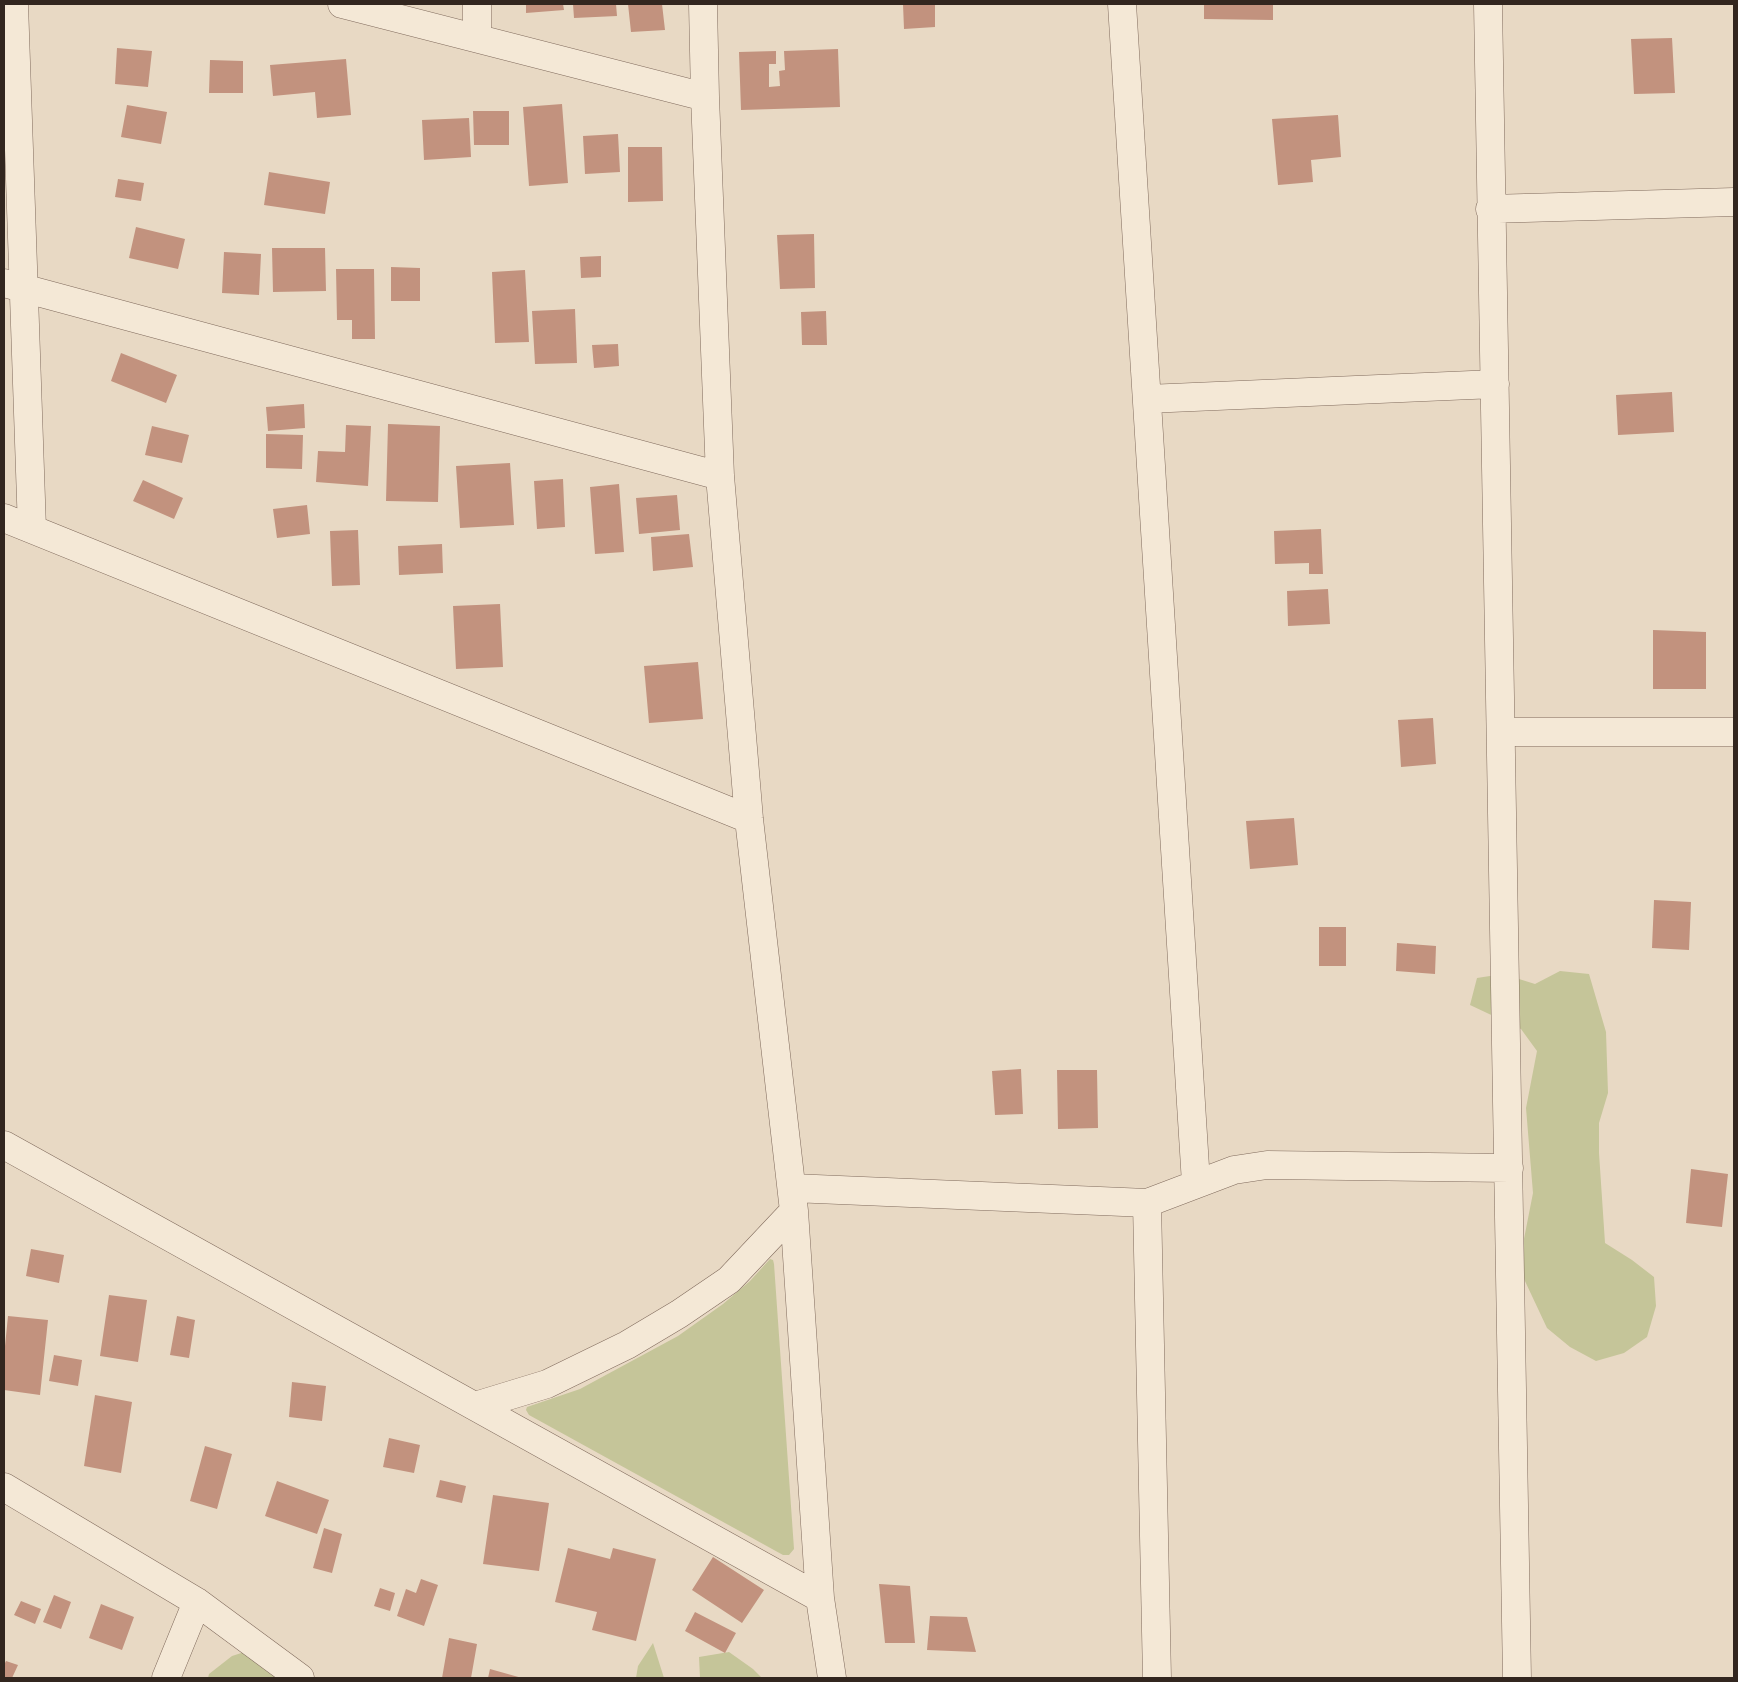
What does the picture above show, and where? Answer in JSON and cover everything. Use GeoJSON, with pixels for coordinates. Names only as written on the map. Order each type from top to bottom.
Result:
{"type":"FeatureCollection","features":[{"type":"Feature","properties":{"kind":"street"},"geometry":{"type":"LineString","coordinates":[[14,4],[14,286],[32,529]]}},
{"type":"Feature","properties":{"kind":"street"},"geometry":{"type":"LineString","coordinates":[[342,4],[705,97]]}},
{"type":"Feature","properties":{"kind":"street"},"geometry":{"type":"LineString","coordinates":[[476,4],[477,38]]}},
{"type":"Feature","properties":{"kind":"street"},"geometry":{"type":"LineString","coordinates":[[703,4],[720,476],[749,819],[793,1200],[820,1598],[832,1678]]}},
{"type":"Feature","properties":{"kind":"street"},"geometry":{"type":"LineString","coordinates":[[1122,4],[1196,1183]]}},
{"type":"Feature","properties":{"kind":"street"},"geometry":{"type":"LineString","coordinates":[[1488,4],[1490,209],[1495,384],[1517,1678]]}},
{"type":"Feature","properties":{"kind":"street"},"geometry":{"type":"LineString","coordinates":[[1490,209],[1734,202]]}},
{"type":"Feature","properties":{"kind":"street"},"geometry":{"type":"LineString","coordinates":[[14,286],[720,476]]}},
{"type":"Feature","properties":{"kind":"street"},"geometry":{"type":"LineString","coordinates":[[1147,399],[1495,384]]}},
{"type":"Feature","properties":{"kind":"street"},"geometry":{"type":"LineString","coordinates":[[4,518],[749,819]]}},
{"type":"Feature","properties":{"kind":"street"},"geometry":{"type":"LineString","coordinates":[[1501,732],[1734,732]]}},
{"type":"Feature","properties":{"kind":"street"},"geometry":{"type":"LineString","coordinates":[[4,1145],[820,1598]]}},
{"type":"Feature","properties":{"kind":"street"},"geometry":{"type":"LineString","coordinates":[[793,1200],[1147,1203],[1234,1170],[1267,1165],[1509,1168]]}},
{"type":"Feature","properties":{"kind":"street"},"geometry":{"type":"LineString","coordinates":[[475,1406],[547,1384],[626,1345],[679,1314],[729,1280],[793,1200]]}},
{"type":"Feature","properties":{"kind":"street"},"geometry":{"type":"LineString","coordinates":[[1147,1203],[1157,1678]]}},
{"type":"Feature","properties":{"kind":"street"},"geometry":{"type":"LineString","coordinates":[[4,1487],[198,1602],[300,1678]]}},
{"type":"Feature","properties":{"kind":"street"},"geometry":{"type":"LineString","coordinates":[[166,1678],[198,1602]]}},
{"type":"Feature","properties":{"kind":"green space"},"geometry":{"type":"Polygon","coordinates":[[[1560,971],[1589,974],[1606,1032],[1608,1093],[1599,1123],[1605,1243],[1654,1277],[1656,1306],[1647,1337],[1624,1353],[1596,1361],[1570,1347],[1547,1328],[1524,1279],[1522,1249],[1533,1193],[1526,1108],[1537,1051],[1521,1029],[1470,1005],[1477,978],[1503,974],[1535,984],[1560,971]]]}},
{"type":"Feature","properties":{"kind":"green space"},"geometry":{"type":"Polygon","coordinates":[[[770,1259],[773,1260],[774,1264],[794,1549],[789,1555],[783,1555],[529,1415],[526,1410],[527,1407],[580,1389],[678,1336],[723,1304],[750,1281],[770,1259]]]}},
{"type":"Feature","properties":{"kind":"green space"},"geometry":{"type":"Polygon","coordinates":[[[653,1643],[664,1678],[636,1678],[638,1666],[653,1643]]]}},
{"type":"Feature","properties":{"kind":"green space"},"geometry":{"type":"Polygon","coordinates":[[[260,1647],[306,1678],[208,1678],[209,1674],[232,1656],[260,1647]]]}},
{"type":"Feature","properties":{"kind":"green space"},"geometry":{"type":"Polygon","coordinates":[[[729,1652],[762,1678],[700,1678],[699,1657],[729,1652]]]}},
{"type":"Feature","properties":{"kind":"building"},"geometry":{"type":"Polygon","coordinates":[[[526,4],[563,4],[564,10],[526,13],[526,4]]]}},
{"type":"Feature","properties":{"kind":"building"},"geometry":{"type":"Polygon","coordinates":[[[573,4],[616,4],[617,16],[574,18],[573,4]]]}},
{"type":"Feature","properties":{"kind":"building"},"geometry":{"type":"Polygon","coordinates":[[[628,4],[662,4],[665,30],[631,32],[628,4]]]}},
{"type":"Feature","properties":{"kind":"building"},"geometry":{"type":"Polygon","coordinates":[[[903,4],[935,4],[935,27],[904,29],[903,4]]]}},
{"type":"Feature","properties":{"kind":"building"},"geometry":{"type":"Polygon","coordinates":[[[1204,4],[1273,4],[1273,20],[1204,19],[1204,4]]]}},
{"type":"Feature","properties":{"kind":"building"},"geometry":{"type":"Polygon","coordinates":[[[1672,38],[1675,93],[1634,94],[1631,39],[1672,38]]]}},
{"type":"Feature","properties":{"kind":"building"},"geometry":{"type":"Polygon","coordinates":[[[117,48],[152,51],[148,87],[115,84],[117,48]]]}},
{"type":"Feature","properties":{"kind":"building"},"geometry":{"type":"Polygon","coordinates":[[[838,49],[840,107],[741,110],[739,52],[776,51],[776,64],[769,64],[769,87],[780,86],[779,71],[785,70],[784,51],[838,49]]]}},
{"type":"Feature","properties":{"kind":"building"},"geometry":{"type":"Polygon","coordinates":[[[346,59],[351,115],[317,118],[315,92],[273,96],[270,65],[346,59]]]}},
{"type":"Feature","properties":{"kind":"building"},"geometry":{"type":"Polygon","coordinates":[[[210,60],[243,61],[243,93],[209,93],[210,60]]]}},
{"type":"Feature","properties":{"kind":"building"},"geometry":{"type":"Polygon","coordinates":[[[562,104],[568,183],[529,186],[523,107],[562,104]]]}},
{"type":"Feature","properties":{"kind":"building"},"geometry":{"type":"Polygon","coordinates":[[[127,105],[167,112],[161,144],[121,137],[127,105]]]}},
{"type":"Feature","properties":{"kind":"building"},"geometry":{"type":"Polygon","coordinates":[[[473,111],[509,111],[509,145],[474,145],[473,111]]]}},
{"type":"Feature","properties":{"kind":"building"},"geometry":{"type":"Polygon","coordinates":[[[1338,115],[1341,157],[1311,160],[1313,182],[1278,185],[1272,119],[1338,115]]]}},
{"type":"Feature","properties":{"kind":"building"},"geometry":{"type":"Polygon","coordinates":[[[469,118],[471,157],[424,160],[422,120],[469,118]]]}},
{"type":"Feature","properties":{"kind":"building"},"geometry":{"type":"Polygon","coordinates":[[[618,134],[620,172],[585,174],[583,136],[618,134]]]}},
{"type":"Feature","properties":{"kind":"building"},"geometry":{"type":"Polygon","coordinates":[[[628,147],[662,147],[663,201],[628,202],[628,147]]]}},
{"type":"Feature","properties":{"kind":"building"},"geometry":{"type":"Polygon","coordinates":[[[269,172],[330,182],[325,214],[264,205],[269,172]]]}},
{"type":"Feature","properties":{"kind":"building"},"geometry":{"type":"Polygon","coordinates":[[[118,179],[144,183],[141,201],[115,197],[118,179]]]}},
{"type":"Feature","properties":{"kind":"building"},"geometry":{"type":"Polygon","coordinates":[[[136,227],[185,239],[178,269],[129,258],[136,227]]]}},
{"type":"Feature","properties":{"kind":"building"},"geometry":{"type":"Polygon","coordinates":[[[814,234],[815,288],[780,289],[777,235],[814,234]]]}},
{"type":"Feature","properties":{"kind":"building"},"geometry":{"type":"Polygon","coordinates":[[[272,248],[325,248],[326,291],[273,292],[272,248]]]}},
{"type":"Feature","properties":{"kind":"building"},"geometry":{"type":"Polygon","coordinates":[[[224,252],[261,254],[259,295],[222,293],[224,252]]]}},
{"type":"Feature","properties":{"kind":"building"},"geometry":{"type":"Polygon","coordinates":[[[601,256],[601,277],[581,278],[580,257],[601,256]]]}},
{"type":"Feature","properties":{"kind":"building"},"geometry":{"type":"Polygon","coordinates":[[[391,267],[420,268],[420,301],[391,301],[391,267]]]}},
{"type":"Feature","properties":{"kind":"building"},"geometry":{"type":"Polygon","coordinates":[[[336,269],[374,269],[375,339],[352,339],[352,320],[337,320],[336,269]]]}},
{"type":"Feature","properties":{"kind":"building"},"geometry":{"type":"Polygon","coordinates":[[[525,270],[529,342],[495,343],[492,272],[525,270]]]}},
{"type":"Feature","properties":{"kind":"building"},"geometry":{"type":"Polygon","coordinates":[[[575,309],[577,363],[535,364],[532,311],[575,309]]]}},
{"type":"Feature","properties":{"kind":"building"},"geometry":{"type":"Polygon","coordinates":[[[826,311],[827,345],[802,345],[801,312],[826,311]]]}},
{"type":"Feature","properties":{"kind":"building"},"geometry":{"type":"Polygon","coordinates":[[[618,344],[619,366],[594,368],[592,345],[618,344]]]}},
{"type":"Feature","properties":{"kind":"building"},"geometry":{"type":"Polygon","coordinates":[[[121,353],[177,375],[166,403],[111,381],[121,353]]]}},
{"type":"Feature","properties":{"kind":"building"},"geometry":{"type":"Polygon","coordinates":[[[1672,392],[1674,432],[1618,435],[1616,395],[1672,392]]]}},
{"type":"Feature","properties":{"kind":"building"},"geometry":{"type":"Polygon","coordinates":[[[304,404],[305,428],[268,431],[266,407],[304,404]]]}},
{"type":"Feature","properties":{"kind":"building"},"geometry":{"type":"Polygon","coordinates":[[[388,424],[440,426],[438,502],[386,501],[388,424]]]}},
{"type":"Feature","properties":{"kind":"building"},"geometry":{"type":"Polygon","coordinates":[[[346,425],[371,426],[368,486],[316,482],[318,451],[345,452],[346,425]]]}},
{"type":"Feature","properties":{"kind":"building"},"geometry":{"type":"Polygon","coordinates":[[[152,426],[189,435],[182,463],[145,455],[152,426]]]}},
{"type":"Feature","properties":{"kind":"building"},"geometry":{"type":"Polygon","coordinates":[[[266,434],[303,435],[302,469],[266,468],[266,434]]]}},
{"type":"Feature","properties":{"kind":"building"},"geometry":{"type":"Polygon","coordinates":[[[510,463],[514,525],[460,528],[456,466],[510,463]]]}},
{"type":"Feature","properties":{"kind":"building"},"geometry":{"type":"Polygon","coordinates":[[[563,479],[565,527],[537,529],[534,481],[563,479]]]}},
{"type":"Feature","properties":{"kind":"building"},"geometry":{"type":"Polygon","coordinates":[[[143,480],[183,498],[174,519],[133,501],[143,480]]]}},
{"type":"Feature","properties":{"kind":"building"},"geometry":{"type":"Polygon","coordinates":[[[619,484],[624,552],[595,554],[590,487],[619,484]]]}},
{"type":"Feature","properties":{"kind":"building"},"geometry":{"type":"Polygon","coordinates":[[[677,495],[680,530],[639,534],[636,498],[677,495]]]}},
{"type":"Feature","properties":{"kind":"building"},"geometry":{"type":"Polygon","coordinates":[[[307,505],[310,534],[277,538],[273,509],[307,505]]]}},
{"type":"Feature","properties":{"kind":"building"},"geometry":{"type":"Polygon","coordinates":[[[1321,529],[1323,574],[1309,574],[1309,563],[1275,564],[1274,531],[1321,529]]]}},
{"type":"Feature","properties":{"kind":"building"},"geometry":{"type":"Polygon","coordinates":[[[358,530],[360,585],[332,586],[330,531],[358,530]]]}},
{"type":"Feature","properties":{"kind":"building"},"geometry":{"type":"Polygon","coordinates":[[[689,534],[693,567],[653,571],[651,537],[689,534]]]}},
{"type":"Feature","properties":{"kind":"building"},"geometry":{"type":"Polygon","coordinates":[[[442,544],[443,573],[399,575],[398,546],[442,544]]]}},
{"type":"Feature","properties":{"kind":"building"},"geometry":{"type":"Polygon","coordinates":[[[1328,589],[1330,624],[1288,626],[1287,591],[1328,589]]]}},
{"type":"Feature","properties":{"kind":"building"},"geometry":{"type":"Polygon","coordinates":[[[500,604],[503,667],[456,669],[453,606],[500,604]]]}},
{"type":"Feature","properties":{"kind":"building"},"geometry":{"type":"Polygon","coordinates":[[[1653,630],[1706,632],[1706,689],[1653,689],[1653,630]]]}},
{"type":"Feature","properties":{"kind":"building"},"geometry":{"type":"Polygon","coordinates":[[[698,662],[703,719],[649,723],[644,666],[698,662]]]}},
{"type":"Feature","properties":{"kind":"building"},"geometry":{"type":"Polygon","coordinates":[[[1433,718],[1436,764],[1401,767],[1398,720],[1433,718]]]}},
{"type":"Feature","properties":{"kind":"building"},"geometry":{"type":"Polygon","coordinates":[[[1294,818],[1298,865],[1250,869],[1246,821],[1294,818]]]}},
{"type":"Feature","properties":{"kind":"building"},"geometry":{"type":"Polygon","coordinates":[[[1654,900],[1691,902],[1689,950],[1652,948],[1654,900]]]}},
{"type":"Feature","properties":{"kind":"building"},"geometry":{"type":"Polygon","coordinates":[[[1319,927],[1346,927],[1346,966],[1319,966],[1319,927]]]}},
{"type":"Feature","properties":{"kind":"building"},"geometry":{"type":"Polygon","coordinates":[[[1397,943],[1436,946],[1435,974],[1396,971],[1397,943]]]}},
{"type":"Feature","properties":{"kind":"building"},"geometry":{"type":"Polygon","coordinates":[[[1021,1069],[1023,1114],[995,1115],[992,1071],[1021,1069]]]}},
{"type":"Feature","properties":{"kind":"building"},"geometry":{"type":"Polygon","coordinates":[[[1057,1070],[1097,1070],[1098,1128],[1058,1129],[1057,1070]]]}},
{"type":"Feature","properties":{"kind":"building"},"geometry":{"type":"Polygon","coordinates":[[[1691,1169],[1728,1174],[1722,1227],[1686,1223],[1691,1169]]]}},
{"type":"Feature","properties":{"kind":"building"},"geometry":{"type":"Polygon","coordinates":[[[31,1249],[64,1255],[59,1283],[26,1276],[31,1249]]]}},
{"type":"Feature","properties":{"kind":"building"},"geometry":{"type":"Polygon","coordinates":[[[109,1295],[147,1300],[138,1362],[100,1356],[109,1295]]]}},
{"type":"Feature","properties":{"kind":"building"},"geometry":{"type":"Polygon","coordinates":[[[8,1316],[48,1320],[40,1395],[4,1390],[4,1356],[8,1316]]]}},
{"type":"Feature","properties":{"kind":"building"},"geometry":{"type":"Polygon","coordinates":[[[177,1316],[195,1320],[189,1358],[170,1355],[177,1316]]]}},
{"type":"Feature","properties":{"kind":"building"},"geometry":{"type":"Polygon","coordinates":[[[54,1355],[82,1360],[78,1386],[49,1381],[54,1355]]]}},
{"type":"Feature","properties":{"kind":"building"},"geometry":{"type":"Polygon","coordinates":[[[292,1382],[326,1386],[322,1421],[289,1417],[292,1382]]]}},
{"type":"Feature","properties":{"kind":"building"},"geometry":{"type":"Polygon","coordinates":[[[95,1395],[132,1402],[121,1473],[84,1466],[95,1395]]]}},
{"type":"Feature","properties":{"kind":"building"},"geometry":{"type":"Polygon","coordinates":[[[389,1438],[420,1445],[414,1473],[383,1467],[389,1438]]]}},
{"type":"Feature","properties":{"kind":"building"},"geometry":{"type":"Polygon","coordinates":[[[205,1446],[232,1454],[217,1509],[190,1501],[205,1446]]]}},
{"type":"Feature","properties":{"kind":"building"},"geometry":{"type":"Polygon","coordinates":[[[440,1480],[466,1486],[462,1503],[436,1497],[440,1480]]]}},
{"type":"Feature","properties":{"kind":"building"},"geometry":{"type":"Polygon","coordinates":[[[277,1481],[329,1500],[317,1534],[265,1516],[277,1481]]]}},
{"type":"Feature","properties":{"kind":"building"},"geometry":{"type":"Polygon","coordinates":[[[493,1495],[549,1503],[539,1571],[483,1564],[493,1495]]]}},
{"type":"Feature","properties":{"kind":"building"},"geometry":{"type":"Polygon","coordinates":[[[324,1528],[342,1534],[332,1573],[313,1568],[324,1528]]]}},
{"type":"Feature","properties":{"kind":"building"},"geometry":{"type":"Polygon","coordinates":[[[568,1548],[610,1559],[613,1548],[656,1559],[636,1641],[592,1630],[597,1612],[555,1602],[568,1548]]]}},
{"type":"Feature","properties":{"kind":"building"},"geometry":{"type":"Polygon","coordinates":[[[713,1557],[764,1590],[742,1623],[692,1590],[713,1557]]]}},
{"type":"Feature","properties":{"kind":"building"},"geometry":{"type":"Polygon","coordinates":[[[421,1579],[438,1585],[424,1626],[397,1616],[406,1589],[416,1593],[421,1579]]]}},
{"type":"Feature","properties":{"kind":"building"},"geometry":{"type":"Polygon","coordinates":[[[879,1584],[910,1586],[915,1643],[885,1643],[879,1584]]]}},
{"type":"Feature","properties":{"kind":"building"},"geometry":{"type":"Polygon","coordinates":[[[380,1588],[395,1593],[390,1611],[374,1606],[380,1588]]]}},
{"type":"Feature","properties":{"kind":"building"},"geometry":{"type":"Polygon","coordinates":[[[54,1595],[71,1602],[61,1629],[43,1622],[54,1595]]]}},
{"type":"Feature","properties":{"kind":"building"},"geometry":{"type":"Polygon","coordinates":[[[21,1601],[41,1609],[35,1624],[14,1615],[21,1601]]]}},
{"type":"Feature","properties":{"kind":"building"},"geometry":{"type":"Polygon","coordinates":[[[101,1604],[134,1617],[122,1650],[89,1638],[101,1604]]]}},
{"type":"Feature","properties":{"kind":"building"},"geometry":{"type":"Polygon","coordinates":[[[695,1612],[736,1633],[725,1653],[685,1631],[695,1612]]]}},
{"type":"Feature","properties":{"kind":"building"},"geometry":{"type":"Polygon","coordinates":[[[930,1616],[967,1617],[976,1652],[927,1650],[930,1616]]]}},
{"type":"Feature","properties":{"kind":"building"},"geometry":{"type":"Polygon","coordinates":[[[449,1638],[477,1644],[471,1678],[442,1678],[449,1638]]]}},
{"type":"Feature","properties":{"kind":"building"},"geometry":{"type":"Polygon","coordinates":[[[6,1661],[18,1665],[12,1678],[4,1678],[4,1665],[6,1661]]]}},
{"type":"Feature","properties":{"kind":"building"},"geometry":{"type":"Polygon","coordinates":[[[490,1669],[522,1678],[488,1678],[490,1669]]]}}]}
